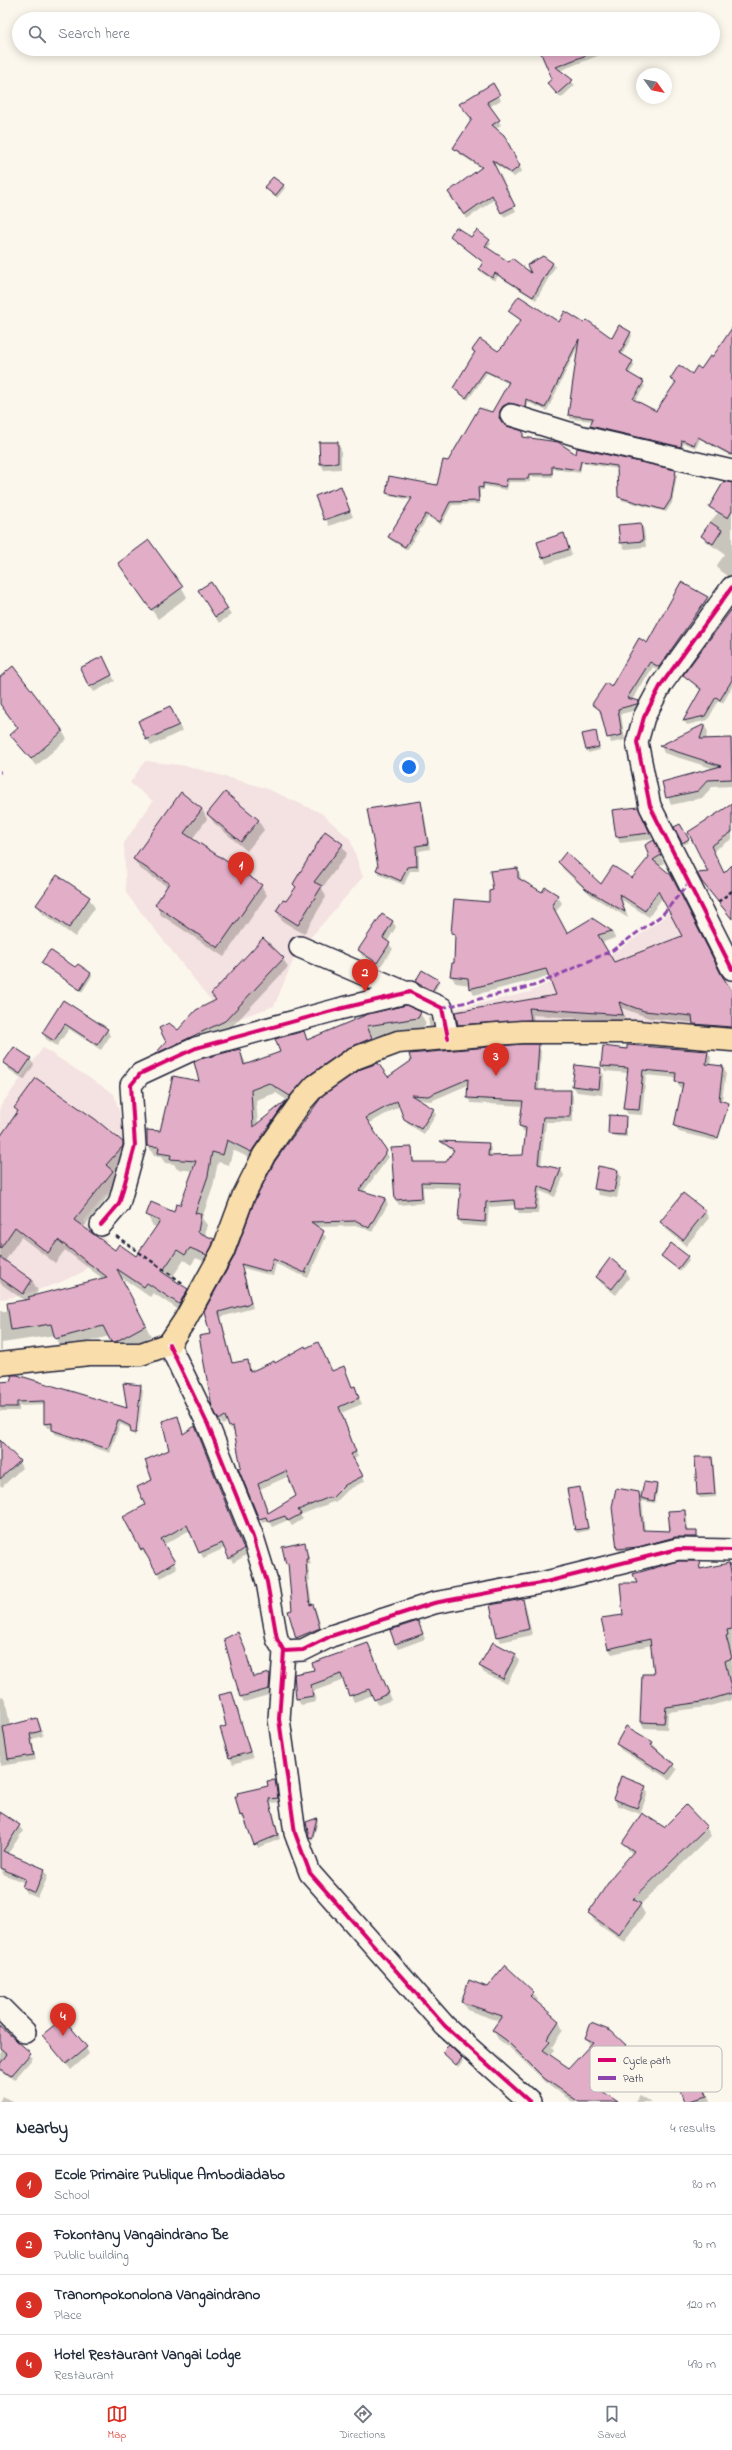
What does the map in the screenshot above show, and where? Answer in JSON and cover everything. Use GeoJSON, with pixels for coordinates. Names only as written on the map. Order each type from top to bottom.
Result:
{"type":"FeatureCollection","features":[{"type":"Feature","properties":{"kind":"main road"},"geometry":{"type":"LineString","coordinates":[[0,1364],[89,1354],[141,1354],[169,1344],[223,1251],[243,1197],[264,1155],[301,1102],[315,1086],[355,1058],[398,1042],[522,1032],[636,1032],[732,1040]]}},
{"type":"Feature","properties":{"kind":"street"},"geometry":{"type":"LineString","coordinates":[[511,415],[579,436],[732,471]]}},
{"type":"Feature","properties":{"kind":"street"},"geometry":{"type":"LineString","coordinates":[[732,587],[661,684],[644,717],[637,742],[650,806],[732,969]]}},
{"type":"Feature","properties":{"kind":"street"},"geometry":{"type":"LineString","coordinates":[[300,947],[410,992],[442,1008],[448,1038]]}},
{"type":"Feature","properties":{"kind":"street"},"geometry":{"type":"LineString","coordinates":[[101,1226],[119,1204],[135,1146],[130,1085],[140,1074],[196,1048],[339,1009],[410,992]]}},
{"type":"Feature","properties":{"kind":"street"},"geometry":{"type":"LineString","coordinates":[[169,1344],[208,1425],[253,1537],[267,1582],[277,1639],[284,1651],[279,1719],[295,1833],[310,1872],[445,2026],[530,2102]]}},
{"type":"Feature","properties":{"kind":"street"},"geometry":{"type":"LineString","coordinates":[[284,1651],[303,1650],[332,1636],[434,1603],[546,1582],[678,1549],[732,1550]]}},
{"type":"Feature","properties":{"kind":"street"},"geometry":{"type":"LineString","coordinates":[[0,2007],[25,2032]]}},
{"type":"Feature","properties":{"kind":"path"},"geometry":{"type":"LineString","coordinates":[[101,1226],[199,1294]]}},
{"type":"Feature","properties":{"kind":"shaded area"},"geometry":{"type":"Polygon","coordinates":[[[145,761],[187,766],[265,788],[321,813],[350,839],[363,877],[296,954],[274,1006],[228,1022],[126,893],[124,843],[153,801],[130,783],[145,761]]]}},
{"type":"Feature","properties":{"kind":"shaded area"},"geometry":{"type":"Polygon","coordinates":[[[688,890],[732,975],[732,1038],[456,1034],[451,1010],[530,992],[620,949],[662,919],[688,890]]]}},
{"type":"Feature","properties":{"kind":"shaded area"},"geometry":{"type":"Polygon","coordinates":[[[43,1048],[114,1094],[129,1146],[116,1182],[84,1221],[107,1241],[83,1272],[56,1284],[15,1297],[0,1299],[0,1107],[43,1048]]]}},
{"type":"Feature","properties":{"kind":"building"},"geometry":{"type":"Polygon","coordinates":[[[542,56],[584,56],[556,67],[573,80],[557,94],[547,83],[552,79],[542,56]]]}},
{"type":"Feature","properties":{"kind":"building"},"geometry":{"type":"Polygon","coordinates":[[[493,83],[500,95],[487,102],[500,120],[492,125],[504,135],[520,166],[511,173],[492,160],[515,206],[501,213],[492,195],[464,215],[448,192],[482,167],[453,148],[472,119],[459,104],[493,83]]]}},
{"type":"Feature","properties":{"kind":"building"},"geometry":{"type":"Polygon","coordinates":[[[273,177],[284,185],[275,196],[264,187],[273,177]]]}},
{"type":"Feature","properties":{"kind":"building"},"geometry":{"type":"Polygon","coordinates":[[[456,227],[471,237],[477,230],[490,240],[485,246],[509,262],[512,258],[531,273],[527,265],[543,256],[553,263],[533,297],[495,273],[492,278],[479,269],[483,262],[450,236],[456,227]]]}},
{"type":"Feature","properties":{"kind":"building"},"geometry":{"type":"Polygon","coordinates":[[[519,296],[559,322],[565,311],[584,323],[587,320],[612,338],[619,325],[631,332],[620,353],[633,361],[627,372],[644,382],[633,399],[656,411],[676,382],[670,379],[679,365],[692,374],[697,366],[701,369],[710,356],[712,357],[732,328],[732,455],[698,437],[694,445],[682,440],[681,447],[590,426],[593,418],[568,415],[579,339],[545,408],[526,399],[525,407],[509,403],[503,406],[500,411],[499,418],[507,426],[523,431],[523,437],[558,442],[576,454],[577,448],[676,470],[671,499],[664,510],[618,497],[617,466],[581,461],[579,470],[552,466],[552,474],[529,474],[528,479],[507,479],[506,487],[483,483],[483,488],[478,487],[479,501],[450,502],[440,522],[426,514],[405,547],[388,537],[412,498],[386,493],[389,476],[437,485],[443,460],[448,461],[479,408],[492,412],[509,382],[485,371],[466,398],[453,388],[475,352],[472,350],[480,339],[498,351],[503,346],[521,320],[508,311],[519,296]]]}},
{"type":"Feature","properties":{"kind":"building"},"geometry":{"type":"Polygon","coordinates":[[[319,442],[338,442],[338,463],[320,464],[319,442]]]}},
{"type":"Feature","properties":{"kind":"building"},"geometry":{"type":"Polygon","coordinates":[[[724,481],[732,483],[732,511],[728,518],[709,507],[724,481]]]}},
{"type":"Feature","properties":{"kind":"building"},"geometry":{"type":"Polygon","coordinates":[[[341,486],[350,511],[324,520],[315,496],[341,486]]]}},
{"type":"Feature","properties":{"kind":"building"},"geometry":{"type":"Polygon","coordinates":[[[710,522],[722,530],[713,544],[701,536],[710,522]]]}},
{"type":"Feature","properties":{"kind":"building"},"geometry":{"type":"Polygon","coordinates":[[[641,523],[643,541],[620,543],[618,525],[641,523]]]}},
{"type":"Feature","properties":{"kind":"building"},"geometry":{"type":"Polygon","coordinates":[[[564,533],[569,549],[542,558],[537,542],[564,533]]]}},
{"type":"Feature","properties":{"kind":"building"},"geometry":{"type":"Polygon","coordinates":[[[149,540],[183,587],[151,610],[118,563],[149,540]]]}},
{"type":"Feature","properties":{"kind":"building"},"geometry":{"type":"Polygon","coordinates":[[[211,582],[228,609],[215,617],[198,590],[211,582]]]}},
{"type":"Feature","properties":{"kind":"building"},"geometry":{"type":"Polygon","coordinates":[[[681,582],[708,597],[659,667],[650,662],[627,698],[639,701],[637,704],[618,709],[622,735],[607,738],[600,710],[592,704],[606,683],[611,687],[639,638],[647,643],[681,582]]]}},
{"type":"Feature","properties":{"kind":"building"},"geometry":{"type":"Polygon","coordinates":[[[732,609],[732,680],[720,700],[716,697],[705,716],[683,721],[701,689],[683,675],[732,609]]]}},
{"type":"Feature","properties":{"kind":"building"},"geometry":{"type":"Polygon","coordinates":[[[103,656],[112,675],[89,687],[80,668],[103,656]]]}},
{"type":"Feature","properties":{"kind":"building"},"geometry":{"type":"Polygon","coordinates":[[[13,666],[63,731],[31,759],[10,735],[18,728],[0,704],[0,677],[13,666]]]}},
{"type":"Feature","properties":{"kind":"building"},"geometry":{"type":"Polygon","coordinates":[[[170,706],[179,725],[146,740],[138,721],[170,706]]]}},
{"type":"Feature","properties":{"kind":"building"},"geometry":{"type":"Polygon","coordinates":[[[705,724],[700,739],[731,738],[732,779],[708,780],[698,791],[666,798],[662,782],[721,766],[659,746],[705,724]]]}},
{"type":"Feature","properties":{"kind":"building"},"geometry":{"type":"Polygon","coordinates":[[[596,731],[599,747],[586,750],[582,734],[596,731]]]}},
{"type":"Feature","properties":{"kind":"building"},"geometry":{"type":"Polygon","coordinates":[[[181,792],[202,809],[184,833],[262,885],[218,948],[155,905],[169,883],[133,859],[181,792]]]}},
{"type":"Feature","properties":{"kind":"building"},"geometry":{"type":"Polygon","coordinates":[[[225,792],[259,820],[241,842],[207,814],[225,792]]]}},
{"type":"Feature","properties":{"kind":"building"},"geometry":{"type":"Polygon","coordinates":[[[421,801],[428,844],[416,846],[417,866],[407,867],[401,881],[376,870],[378,866],[367,809],[421,801]]]}},
{"type":"Feature","properties":{"kind":"building"},"geometry":{"type":"Polygon","coordinates":[[[732,804],[732,832],[711,846],[724,873],[732,865],[732,919],[702,882],[697,873],[708,872],[688,832],[732,804]]]}},
{"type":"Feature","properties":{"kind":"building"},"geometry":{"type":"Polygon","coordinates":[[[638,807],[650,833],[616,837],[612,810],[638,807]]]}},
{"type":"Feature","properties":{"kind":"building"},"geometry":{"type":"Polygon","coordinates":[[[680,824],[689,839],[682,843],[674,827],[680,824]]]}},
{"type":"Feature","properties":{"kind":"building"},"geometry":{"type":"Polygon","coordinates":[[[325,831],[343,844],[314,882],[322,886],[298,925],[276,911],[283,900],[286,901],[296,887],[293,884],[325,831]]]}},
{"type":"Feature","properties":{"kind":"building"},"geometry":{"type":"Polygon","coordinates":[[[654,840],[661,855],[653,860],[671,875],[721,974],[732,991],[732,1027],[693,1024],[692,1016],[644,1011],[619,1002],[623,1015],[529,1008],[531,1020],[458,1025],[455,1012],[556,995],[546,969],[469,989],[468,978],[450,976],[452,963],[454,963],[455,934],[451,933],[454,899],[489,902],[489,891],[493,890],[490,871],[518,868],[518,878],[542,892],[545,887],[558,895],[552,905],[567,933],[592,918],[612,931],[598,935],[614,962],[682,936],[658,891],[645,911],[619,894],[625,912],[586,889],[558,862],[566,852],[601,884],[613,866],[632,878],[649,857],[645,845],[654,840]]]}},
{"type":"Feature","properties":{"kind":"building"},"geometry":{"type":"Polygon","coordinates":[[[57,875],[90,897],[69,928],[36,905],[57,875]]]}},
{"type":"Feature","properties":{"kind":"building"},"geometry":{"type":"Polygon","coordinates":[[[382,914],[393,921],[383,938],[390,943],[377,963],[358,950],[382,914]]]}},
{"type":"Feature","properties":{"kind":"building"},"geometry":{"type":"Polygon","coordinates":[[[263,938],[284,958],[225,1021],[155,1054],[166,1042],[159,1028],[169,1023],[178,1030],[196,1010],[216,1000],[211,994],[263,938]]]}},
{"type":"Feature","properties":{"kind":"building"},"geometry":{"type":"Polygon","coordinates":[[[50,950],[75,967],[78,964],[91,973],[80,990],[41,963],[50,950]]]}},
{"type":"Feature","properties":{"kind":"building"},"geometry":{"type":"Polygon","coordinates":[[[422,970],[439,980],[432,991],[415,982],[422,970]]]}},
{"type":"Feature","properties":{"kind":"building"},"geometry":{"type":"Polygon","coordinates":[[[63,1000],[108,1029],[97,1045],[65,1024],[54,1041],[42,1033],[63,1000]]]}},
{"type":"Feature","properties":{"kind":"building"},"geometry":{"type":"Polygon","coordinates":[[[406,1005],[421,1012],[418,1018],[367,1026],[372,1038],[348,1048],[308,1076],[290,1096],[269,1083],[251,1090],[253,1127],[287,1100],[251,1152],[227,1140],[223,1155],[212,1152],[208,1176],[195,1213],[201,1214],[198,1232],[214,1239],[212,1246],[207,1255],[190,1248],[185,1255],[177,1250],[162,1272],[188,1289],[179,1304],[147,1283],[144,1287],[117,1269],[146,1325],[115,1342],[111,1342],[103,1326],[55,1339],[51,1324],[11,1330],[7,1303],[30,1299],[28,1297],[107,1277],[58,1240],[48,1253],[15,1227],[0,1249],[0,1137],[18,1111],[14,1108],[36,1078],[95,1119],[123,1142],[123,1146],[106,1165],[113,1171],[74,1220],[115,1250],[119,1244],[136,1256],[160,1221],[146,1215],[151,1202],[174,1212],[176,1204],[180,1205],[196,1161],[170,1159],[171,1155],[158,1153],[159,1147],[147,1146],[147,1130],[160,1131],[173,1076],[199,1081],[194,1062],[200,1059],[240,1049],[244,1065],[280,1052],[275,1039],[304,1031],[307,1040],[368,1014],[406,1005]]]}},
{"type":"Feature","properties":{"kind":"building"},"geometry":{"type":"Polygon","coordinates":[[[522,1044],[539,1044],[536,1090],[571,1090],[570,1117],[543,1117],[538,1164],[561,1169],[552,1192],[538,1186],[535,1209],[515,1209],[514,1200],[486,1202],[485,1222],[458,1220],[461,1183],[421,1182],[422,1198],[395,1200],[391,1148],[412,1147],[413,1162],[446,1162],[454,1150],[440,1141],[489,1143],[488,1156],[523,1155],[526,1128],[519,1126],[523,1101],[467,1098],[468,1079],[428,1096],[411,1095],[434,1109],[421,1129],[404,1119],[397,1101],[366,1118],[387,1151],[359,1190],[386,1198],[369,1228],[357,1221],[311,1222],[324,1231],[305,1273],[273,1259],[270,1272],[241,1264],[251,1303],[219,1312],[232,1363],[248,1360],[250,1372],[274,1361],[275,1363],[305,1346],[306,1348],[318,1342],[332,1371],[344,1366],[352,1387],[355,1386],[359,1398],[339,1407],[356,1452],[351,1454],[363,1476],[345,1485],[331,1499],[330,1497],[298,1510],[301,1514],[288,1521],[285,1516],[268,1522],[266,1517],[259,1519],[238,1468],[241,1467],[233,1426],[229,1427],[225,1416],[219,1420],[212,1407],[199,1336],[210,1334],[204,1311],[234,1257],[254,1202],[275,1161],[323,1095],[361,1069],[378,1063],[388,1077],[411,1061],[409,1054],[522,1044]],[[286,1471],[258,1484],[268,1513],[296,1496],[286,1471]]]}},
{"type":"Feature","properties":{"kind":"building"},"geometry":{"type":"Polygon","coordinates":[[[627,1045],[708,1051],[706,1064],[723,1066],[719,1100],[729,1103],[718,1138],[674,1126],[683,1083],[675,1082],[676,1073],[643,1070],[639,1110],[623,1109],[628,1068],[601,1066],[603,1046],[627,1049],[627,1045]]]}},
{"type":"Feature","properties":{"kind":"building"},"geometry":{"type":"Polygon","coordinates":[[[14,1047],[31,1058],[20,1074],[3,1063],[14,1047]]]}},
{"type":"Feature","properties":{"kind":"building"},"geometry":{"type":"Polygon","coordinates":[[[575,1065],[601,1068],[599,1089],[572,1086],[575,1065]]]}},
{"type":"Feature","properties":{"kind":"building"},"geometry":{"type":"Polygon","coordinates":[[[609,1115],[626,1116],[625,1135],[608,1134],[609,1115]]]}},
{"type":"Feature","properties":{"kind":"building"},"geometry":{"type":"Polygon","coordinates":[[[598,1166],[618,1170],[614,1192],[594,1189],[598,1166]]]}},
{"type":"Feature","properties":{"kind":"building"},"geometry":{"type":"Polygon","coordinates":[[[683,1193],[706,1211],[683,1240],[660,1222],[683,1193]]]}},
{"type":"Feature","properties":{"kind":"building"},"geometry":{"type":"Polygon","coordinates":[[[671,1243],[688,1256],[678,1269],[661,1256],[671,1243]]]}},
{"type":"Feature","properties":{"kind":"building"},"geometry":{"type":"Polygon","coordinates":[[[0,1257],[32,1280],[23,1294],[0,1278],[0,1257]]]}},
{"type":"Feature","properties":{"kind":"building"},"geometry":{"type":"Polygon","coordinates":[[[610,1258],[626,1271],[612,1289],[596,1277],[610,1258]]]}},
{"type":"Feature","properties":{"kind":"building"},"geometry":{"type":"Polygon","coordinates":[[[11,1375],[17,1375],[127,1408],[123,1383],[141,1385],[136,1433],[131,1433],[130,1426],[118,1420],[108,1449],[52,1430],[52,1423],[44,1424],[44,1401],[17,1402],[17,1407],[0,1407],[0,1382],[12,1381],[11,1375]]]}},
{"type":"Feature","properties":{"kind":"building"},"geometry":{"type":"Polygon","coordinates":[[[178,1416],[183,1434],[195,1426],[244,1549],[229,1559],[222,1543],[199,1553],[187,1525],[161,1539],[175,1562],[157,1573],[143,1549],[141,1550],[123,1517],[145,1505],[137,1487],[152,1480],[145,1460],[169,1450],[162,1421],[178,1416]]]}},
{"type":"Feature","properties":{"kind":"building"},"geometry":{"type":"Polygon","coordinates":[[[0,1440],[20,1461],[0,1479],[0,1440]]]}},
{"type":"Feature","properties":{"kind":"building"},"geometry":{"type":"Polygon","coordinates":[[[695,1457],[712,1457],[715,1494],[697,1495],[695,1457]]]}},
{"type":"Feature","properties":{"kind":"building"},"geometry":{"type":"Polygon","coordinates":[[[644,1482],[657,1484],[654,1501],[641,1498],[644,1482]]]}},
{"type":"Feature","properties":{"kind":"building"},"geometry":{"type":"Polygon","coordinates":[[[580,1487],[588,1528],[575,1530],[567,1489],[580,1487]]]}},
{"type":"Feature","properties":{"kind":"building"},"geometry":{"type":"Polygon","coordinates":[[[616,1488],[639,1492],[643,1530],[670,1531],[668,1511],[685,1510],[686,1531],[697,1531],[697,1537],[675,1537],[638,1547],[617,1549],[612,1507],[616,1488]]]}},
{"type":"Feature","properties":{"kind":"building"},"geometry":{"type":"Polygon","coordinates":[[[305,1542],[308,1559],[306,1559],[307,1576],[306,1575],[310,1605],[313,1604],[320,1628],[296,1638],[288,1611],[292,1610],[288,1563],[286,1564],[282,1547],[305,1542]]]}},
{"type":"Feature","properties":{"kind":"building"},"geometry":{"type":"Polygon","coordinates":[[[679,1561],[699,1561],[700,1569],[729,1563],[732,1576],[732,1629],[727,1630],[728,1635],[726,1636],[732,1658],[725,1661],[732,1693],[702,1702],[666,1707],[664,1723],[640,1722],[642,1674],[654,1674],[650,1639],[608,1649],[601,1618],[623,1615],[620,1583],[637,1583],[633,1574],[679,1561]]]}},
{"type":"Feature","properties":{"kind":"building"},"geometry":{"type":"Polygon","coordinates":[[[523,1599],[529,1629],[497,1637],[490,1605],[523,1599]]]}},
{"type":"Feature","properties":{"kind":"building"},"geometry":{"type":"Polygon","coordinates":[[[418,1621],[423,1634],[395,1644],[390,1630],[418,1621]]]}},
{"type":"Feature","properties":{"kind":"building"},"geometry":{"type":"Polygon","coordinates":[[[238,1632],[245,1649],[253,1677],[270,1673],[269,1689],[240,1697],[224,1639],[238,1632]]]}},
{"type":"Feature","properties":{"kind":"building"},"geometry":{"type":"Polygon","coordinates":[[[493,1642],[516,1654],[503,1679],[479,1666],[493,1642]]]}},
{"type":"Feature","properties":{"kind":"building"},"geometry":{"type":"Polygon","coordinates":[[[368,1643],[389,1693],[374,1700],[369,1689],[349,1696],[341,1674],[311,1685],[313,1696],[296,1699],[294,1674],[314,1670],[312,1663],[368,1643]]]}},
{"type":"Feature","properties":{"kind":"building"},"geometry":{"type":"Polygon","coordinates":[[[232,1692],[250,1752],[229,1758],[220,1728],[226,1726],[219,1695],[232,1692]]]}},
{"type":"Feature","properties":{"kind":"building"},"geometry":{"type":"Polygon","coordinates":[[[37,1718],[41,1731],[30,1734],[34,1755],[8,1759],[3,1727],[37,1718]]]}},
{"type":"Feature","properties":{"kind":"building"},"geometry":{"type":"Polygon","coordinates":[[[626,1726],[653,1742],[651,1745],[674,1764],[666,1774],[616,1744],[626,1726]]]}},
{"type":"Feature","properties":{"kind":"building"},"geometry":{"type":"Polygon","coordinates":[[[621,1776],[646,1786],[637,1808],[613,1799],[621,1776]]]}},
{"type":"Feature","properties":{"kind":"building"},"geometry":{"type":"Polygon","coordinates":[[[275,1780],[278,1798],[269,1799],[278,1835],[254,1845],[243,1815],[240,1816],[235,1796],[238,1796],[237,1793],[268,1786],[267,1781],[275,1780]]]}},
{"type":"Feature","properties":{"kind":"building"},"geometry":{"type":"Polygon","coordinates":[[[686,1805],[707,1827],[633,1899],[641,1904],[619,1935],[588,1913],[614,1874],[634,1851],[622,1843],[642,1813],[664,1827],[686,1805]]]}},
{"type":"Feature","properties":{"kind":"building"},"geometry":{"type":"Polygon","coordinates":[[[0,1812],[20,1825],[3,1851],[45,1869],[35,1893],[22,1887],[25,1879],[0,1868],[0,1812]]]}},
{"type":"Feature","properties":{"kind":"building"},"geometry":{"type":"Polygon","coordinates":[[[317,1818],[312,1838],[309,1837],[306,1822],[317,1818]]]}},
{"type":"Feature","properties":{"kind":"building"},"geometry":{"type":"Polygon","coordinates":[[[505,1965],[534,1992],[530,1996],[559,2021],[547,2039],[550,2042],[543,2050],[569,2068],[593,2042],[585,2038],[591,2023],[611,2031],[626,2045],[590,2046],[590,2092],[604,2092],[618,2102],[579,2102],[545,2079],[506,2040],[492,2030],[502,2016],[461,2002],[469,1980],[487,1987],[505,1965]]]}},
{"type":"Feature","properties":{"kind":"building"},"geometry":{"type":"Polygon","coordinates":[[[63,2018],[87,2047],[66,2064],[42,2035],[63,2018]]]}},
{"type":"Feature","properties":{"kind":"building"},"geometry":{"type":"Polygon","coordinates":[[[0,2026],[31,2053],[11,2076],[0,2068],[0,2064],[7,2054],[0,2048],[0,2026]]]}},
{"type":"Feature","properties":{"kind":"building"},"geometry":{"type":"Polygon","coordinates":[[[449,2045],[462,2058],[456,2065],[442,2052],[449,2045]]]}},
{"type":"Feature","properties":{"kind":"building"},"geometry":{"type":"Polygon","coordinates":[[[682,2092],[706,2092],[707,2096],[685,2102],[682,2092]]]}},
{"type":"Feature","properties":{"kind":"marked path"},"geometry":{"type":"LineString","coordinates":[[442,1008],[537,985],[613,950],[662,915],[688,884]]}},
{"type":"Feature","properties":{"kind":"cycle path"},"geometry":{"type":"LineString","coordinates":[[732,587],[661,685],[644,717],[637,742],[650,806],[732,969]]}},
{"type":"Feature","properties":{"kind":"cycle path"},"geometry":{"type":"LineString","coordinates":[[101,1225],[119,1204],[135,1146],[131,1085],[140,1074],[196,1048],[339,1009],[410,992],[442,1008],[448,1038]]}},
{"type":"Feature","properties":{"kind":"cycle path"},"geometry":{"type":"LineString","coordinates":[[169,1344],[208,1425],[253,1537],[267,1582],[277,1639],[284,1651],[303,1650],[331,1636],[434,1603],[546,1582],[678,1549],[732,1550]]}},
{"type":"Feature","properties":{"kind":"cycle path"},"geometry":{"type":"LineString","coordinates":[[284,1651],[279,1719],[295,1833],[310,1873],[445,2026],[530,2102]]}},
{"type":"Feature","properties":{"kind":"place","name":"Ecole Primaire Publique Ambodiadabo"},"geometry":{"type":"Point","coordinates":[241,885]}},
{"type":"Feature","properties":{"kind":"place","name":"Fokontany Vangaindrano Be"},"geometry":{"type":"Point","coordinates":[365,992]}},
{"type":"Feature","properties":{"kind":"place","name":"Tranompokonolona Vangaindrano"},"geometry":{"type":"Point","coordinates":[496,1076]}},
{"type":"Feature","properties":{"kind":"place","name":"Hotel Restaurant Vangai Lodge"},"geometry":{"type":"Point","coordinates":[63,2036]}}]}
